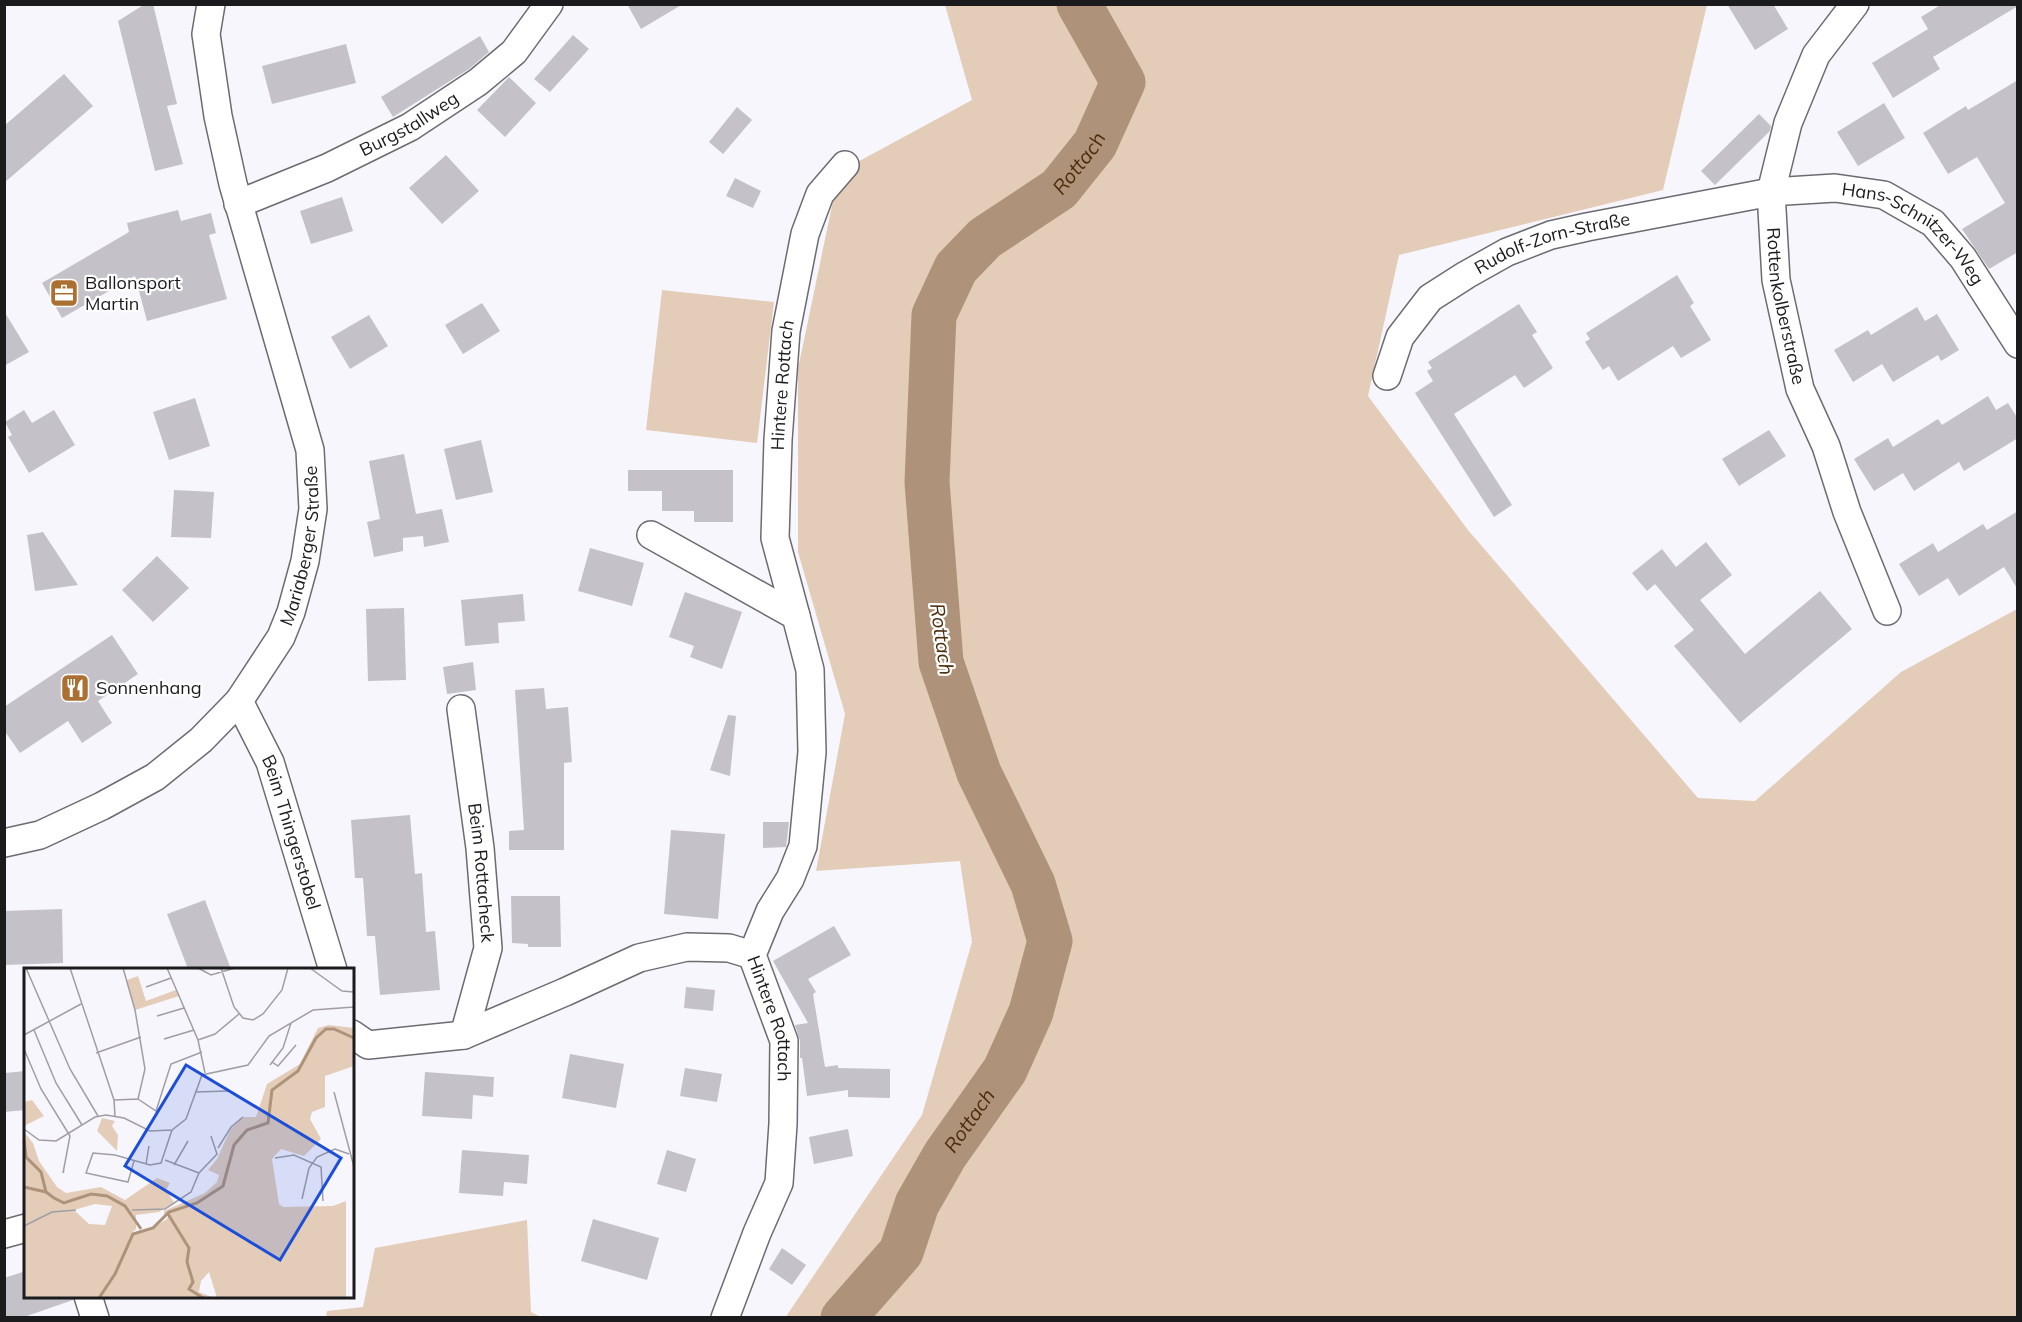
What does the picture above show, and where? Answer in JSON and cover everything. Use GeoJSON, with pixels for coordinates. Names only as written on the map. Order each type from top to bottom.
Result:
{"type":"FeatureCollection","features":[{"type":"Feature","properties":{"kind":"street","name":"Mariaberger Straße"},"geometry":{"type":"LineString","coordinates":[[4,843],[40,836],[155,777],[201,740],[239,701],[281,636],[291,612],[305,561],[313,508],[310,450],[238,204],[218,116],[206,34],[211,4]]}},
{"type":"Feature","properties":{"kind":"street","name":"Burgstallweg"},"geometry":{"type":"LineString","coordinates":[[238,204],[327,168],[410,127],[478,82],[514,52],[549,4]]}},
{"type":"Feature","properties":{"kind":"street","name":"Rottenkolberstraße"},"geometry":{"type":"LineString","coordinates":[[1855,4],[1816,55],[1788,123],[1771,192],[1776,280],[1800,388],[1826,447],[1847,513],[1887,611]]}},
{"type":"Feature","properties":{"kind":"street","name":"Hintere Rottach"},"geometry":{"type":"LineString","coordinates":[[725,1317],[779,1183],[783,1124],[784,1041],[752,955],[770,911],[790,879],[803,846],[812,752],[810,670],[776,538],[778,440],[786,331],[805,234],[820,194],[845,165]]}},
{"type":"Feature","properties":{"kind":"street","name":"Hans-Schnitzer-Weg"},"geometry":{"type":"LineString","coordinates":[[1771,192],[1835,188],[1884,195],[1915,211],[1933,223],[1963,258],[2018,344]]}},
{"type":"Feature","properties":{"kind":"street","name":"Rudolf-Zorn-Straße"},"geometry":{"type":"LineString","coordinates":[[1388,376],[1400,336],[1430,298],[1466,274],[1507,252],[1551,235],[1771,192]]}},
{"type":"Feature","properties":{"kind":"street"},"geometry":{"type":"LineString","coordinates":[[651,535],[796,616]]}},
{"type":"Feature","properties":{"kind":"street","name":"Beim Thingerstobel"},"geometry":{"type":"LineString","coordinates":[[239,701],[270,762],[333,968]]}},
{"type":"Feature","properties":{"kind":"street","name":"Beim Rottacheck"},"geometry":{"type":"LineString","coordinates":[[461,709],[480,848],[488,948],[464,1035]]}},
{"type":"Feature","properties":{"kind":"street"},"geometry":{"type":"LineString","coordinates":[[354,1035],[368,1045],[464,1035],[639,958],[687,947],[729,948],[752,955]]}},
{"type":"Feature","properties":{"kind":"street"},"geometry":{"type":"LineString","coordinates":[[4,1234],[24,1229]]}},
{"type":"Feature","properties":{"kind":"street"},"geometry":{"type":"LineString","coordinates":[[89,1298],[95,1317]]}},
{"type":"Feature","properties":{"kind":"shaded area"},"geometry":{"type":"Polygon","coordinates":[[[945,5],[1707,5],[1663,190],[1399,255],[1368,396],[1468,530],[1698,798],[1755,801],[1901,672],[2017,609],[2017,1317],[785,1318],[922,1115],[972,942],[960,861],[816,871],[845,714],[798,552],[798,369],[839,172],[972,100],[945,5]]]}},
{"type":"Feature","properties":{"kind":"shaded area"},"geometry":{"type":"Polygon","coordinates":[[[662,290],[774,302],[757,443],[646,430],[662,290]]]}},
{"type":"Feature","properties":{"kind":"shaded area"},"geometry":{"type":"Polygon","coordinates":[[[527,1220],[531,1312],[541,1317],[326,1317],[327,1311],[363,1307],[375,1248],[527,1220]]]}},
{"type":"Feature","properties":{"kind":"building"},"geometry":{"type":"Polygon","coordinates":[[[145,4],[153,4],[177,104],[167,106],[183,164],[155,171],[118,21],[145,4]]]}},
{"type":"Feature","properties":{"kind":"building"},"geometry":{"type":"Polygon","coordinates":[[[627,4],[683,4],[641,29],[627,4]]]}},
{"type":"Feature","properties":{"kind":"building"},"geometry":{"type":"Polygon","coordinates":[[[1727,4],[1773,4],[1788,29],[1755,50],[1727,4]]]}},
{"type":"Feature","properties":{"kind":"building"},"geometry":{"type":"Polygon","coordinates":[[[1942,4],[2018,4],[2018,6],[1933,57],[1940,69],[1893,98],[1872,63],[1928,29],[1921,17],[1942,4]]]}},
{"type":"Feature","properties":{"kind":"building"},"geometry":{"type":"Polygon","coordinates":[[[573,35],[589,49],[550,92],[534,79],[573,35]]]}},
{"type":"Feature","properties":{"kind":"building"},"geometry":{"type":"Polygon","coordinates":[[[480,36],[489,52],[469,69],[393,117],[381,97],[480,36]]]}},
{"type":"Feature","properties":{"kind":"building"},"geometry":{"type":"Polygon","coordinates":[[[346,44],[356,83],[272,104],[262,66],[346,44]]]}},
{"type":"Feature","properties":{"kind":"building"},"geometry":{"type":"Polygon","coordinates":[[[64,74],[93,106],[4,183],[4,126],[64,74]]]}},
{"type":"Feature","properties":{"kind":"building"},"geometry":{"type":"Polygon","coordinates":[[[509,77],[536,103],[505,137],[477,110],[509,77]]]}},
{"type":"Feature","properties":{"kind":"building"},"geometry":{"type":"Polygon","coordinates":[[[2018,80],[2018,252],[1989,269],[1962,229],[2005,203],[1977,157],[1948,174],[1923,133],[1966,106],[1968,110],[2018,80]]]}},
{"type":"Feature","properties":{"kind":"building"},"geometry":{"type":"Polygon","coordinates":[[[1884,103],[1905,138],[1858,166],[1837,132],[1884,103]]]}},
{"type":"Feature","properties":{"kind":"building"},"geometry":{"type":"Polygon","coordinates":[[[737,107],[752,120],[723,154],[709,142],[737,107]]]}},
{"type":"Feature","properties":{"kind":"building"},"geometry":{"type":"Polygon","coordinates":[[[1759,114],[1771,126],[1770,131],[1715,185],[1701,171],[1759,114]]]}},
{"type":"Feature","properties":{"kind":"building"},"geometry":{"type":"Polygon","coordinates":[[[446,155],[479,191],[442,224],[409,188],[446,155]]]}},
{"type":"Feature","properties":{"kind":"building"},"geometry":{"type":"Polygon","coordinates":[[[735,178],[761,191],[753,208],[726,196],[735,178]]]}},
{"type":"Feature","properties":{"kind":"building"},"geometry":{"type":"Polygon","coordinates":[[[342,197],[353,231],[311,244],[300,211],[342,197]]]}},
{"type":"Feature","properties":{"kind":"building"},"geometry":{"type":"Polygon","coordinates":[[[178,210],[181,221],[211,213],[216,233],[209,235],[227,299],[147,321],[135,276],[62,318],[42,283],[129,232],[127,223],[178,210]]]}},
{"type":"Feature","properties":{"kind":"building"},"geometry":{"type":"Polygon","coordinates":[[[1677,275],[1694,303],[1690,306],[1711,340],[1681,358],[1673,346],[1618,381],[1609,366],[1603,370],[1585,342],[1590,339],[1586,333],[1677,275]]]}},
{"type":"Feature","properties":{"kind":"building"},"geometry":{"type":"Polygon","coordinates":[[[482,303],[500,331],[463,354],[445,325],[482,303]]]}},
{"type":"Feature","properties":{"kind":"building"},"geometry":{"type":"Polygon","coordinates":[[[1519,304],[1537,332],[1532,335],[1553,368],[1524,388],[1515,375],[1454,414],[1512,505],[1494,517],[1415,393],[1433,381],[1427,371],[1432,368],[1428,362],[1519,304]]]}},
{"type":"Feature","properties":{"kind":"building"},"geometry":{"type":"Polygon","coordinates":[[[1917,307],[1925,321],[1937,314],[1959,350],[1941,361],[1938,355],[1893,382],[1882,364],[1853,382],[1834,350],[1868,330],[1871,335],[1917,307]]]}},
{"type":"Feature","properties":{"kind":"building"},"geometry":{"type":"Polygon","coordinates":[[[4,311],[29,352],[4,366],[4,311]]]}},
{"type":"Feature","properties":{"kind":"building"},"geometry":{"type":"Polygon","coordinates":[[[369,315],[388,346],[350,369],[331,337],[369,315]]]}},
{"type":"Feature","properties":{"kind":"building"},"geometry":{"type":"Polygon","coordinates":[[[1988,396],[1996,410],[2008,403],[2018,419],[2018,438],[1964,471],[1959,462],[1914,491],[1903,473],[1874,491],[1854,459],[1888,438],[1893,447],[1938,419],[1942,425],[1988,396]]]}},
{"type":"Feature","properties":{"kind":"building"},"geometry":{"type":"Polygon","coordinates":[[[195,398],[210,446],[169,460],[153,412],[195,398]]]}},
{"type":"Feature","properties":{"kind":"building"},"geometry":{"type":"Polygon","coordinates":[[[24,410],[32,423],[54,410],[75,445],[29,473],[8,437],[12,435],[5,422],[24,410]]]}},
{"type":"Feature","properties":{"kind":"building"},"geometry":{"type":"Polygon","coordinates":[[[1769,430],[1786,456],[1739,486],[1722,459],[1769,430]]]}},
{"type":"Feature","properties":{"kind":"building"},"geometry":{"type":"Polygon","coordinates":[[[481,440],[493,492],[456,500],[444,449],[481,440]]]}},
{"type":"Feature","properties":{"kind":"building"},"geometry":{"type":"Polygon","coordinates":[[[404,454],[416,514],[442,509],[449,542],[424,547],[423,536],[403,538],[403,551],[374,557],[367,522],[380,519],[369,461],[404,454]]]}},
{"type":"Feature","properties":{"kind":"building"},"geometry":{"type":"Polygon","coordinates":[[[628,470],[733,470],[733,522],[694,522],[694,511],[662,511],[662,491],[628,491],[628,470]]]}},
{"type":"Feature","properties":{"kind":"building"},"geometry":{"type":"Polygon","coordinates":[[[174,490],[214,492],[211,538],[171,537],[174,490]]]}},
{"type":"Feature","properties":{"kind":"building"},"geometry":{"type":"Polygon","coordinates":[[[2018,511],[2018,590],[2004,567],[1959,596],[1948,578],[1919,596],[1899,564],[1933,543],[1938,552],[1983,524],[1987,530],[2018,511]]]}},
{"type":"Feature","properties":{"kind":"building"},"geometry":{"type":"Polygon","coordinates":[[[43,532],[78,585],[35,591],[27,535],[43,532]]]}},
{"type":"Feature","properties":{"kind":"building"},"geometry":{"type":"Polygon","coordinates":[[[1706,542],[1732,575],[1700,600],[1745,654],[1820,591],[1852,629],[1740,723],[1674,646],[1694,630],[1655,584],[1647,591],[1632,573],[1662,549],[1676,567],[1706,542]]]}},
{"type":"Feature","properties":{"kind":"building"},"geometry":{"type":"Polygon","coordinates":[[[590,548],[644,563],[632,606],[578,591],[590,548]]]}},
{"type":"Feature","properties":{"kind":"building"},"geometry":{"type":"Polygon","coordinates":[[[157,556],[189,588],[153,622],[122,590],[157,556]]]}},
{"type":"Feature","properties":{"kind":"building"},"geometry":{"type":"Polygon","coordinates":[[[685,592],[742,612],[722,669],[690,657],[694,646],[669,637],[685,592]]]}},
{"type":"Feature","properties":{"kind":"building"},"geometry":{"type":"Polygon","coordinates":[[[523,594],[525,621],[498,623],[499,643],[465,646],[461,600],[523,594]]]}},
{"type":"Feature","properties":{"kind":"building"},"geometry":{"type":"Polygon","coordinates":[[[404,608],[406,680],[368,681],[366,609],[404,608]]]}},
{"type":"Feature","properties":{"kind":"building","name":"Sonnenhang"},"geometry":{"type":"Polygon","coordinates":[[[112,635],[138,674],[98,701],[112,723],[82,743],[68,721],[20,753],[4,730],[4,707],[112,635]]]}},
{"type":"Feature","properties":{"kind":"building"},"geometry":{"type":"Polygon","coordinates":[[[473,662],[476,690],[447,694],[443,667],[473,662]]]}},
{"type":"Feature","properties":{"kind":"building"},"geometry":{"type":"Polygon","coordinates":[[[544,688],[546,709],[568,707],[572,762],[564,763],[564,850],[509,850],[509,831],[524,830],[515,690],[544,688]]]}},
{"type":"Feature","properties":{"kind":"building"},"geometry":{"type":"Polygon","coordinates":[[[728,715],[736,716],[730,776],[710,770],[728,715]]]}},
{"type":"Feature","properties":{"kind":"building"},"geometry":{"type":"Polygon","coordinates":[[[410,815],[415,874],[422,873],[426,932],[435,931],[440,990],[380,995],[375,936],[367,936],[363,878],[355,878],[351,820],[410,815]]]}},
{"type":"Feature","properties":{"kind":"building"},"geometry":{"type":"Polygon","coordinates":[[[763,822],[789,822],[786,847],[763,848],[763,822]]]}},
{"type":"Feature","properties":{"kind":"building"},"geometry":{"type":"Polygon","coordinates":[[[671,830],[725,834],[718,919],[664,914],[671,830]]]}},
{"type":"Feature","properties":{"kind":"building"},"geometry":{"type":"Polygon","coordinates":[[[511,896],[560,896],[561,947],[528,947],[528,944],[512,943],[511,896]]]}},
{"type":"Feature","properties":{"kind":"building"},"geometry":{"type":"Polygon","coordinates":[[[205,900],[231,968],[188,968],[167,914],[205,900]]]}},
{"type":"Feature","properties":{"kind":"building"},"geometry":{"type":"Polygon","coordinates":[[[62,909],[63,963],[4,965],[4,911],[62,909]]]}},
{"type":"Feature","properties":{"kind":"building"},"geometry":{"type":"Polygon","coordinates":[[[834,926],[851,955],[808,979],[816,992],[813,994],[825,1067],[838,1065],[838,1068],[890,1069],[890,1098],[848,1097],[848,1090],[807,1096],[802,1058],[800,1058],[800,1041],[795,1025],[808,1023],[773,961],[834,926]]]}},
{"type":"Feature","properties":{"kind":"building"},"geometry":{"type":"Polygon","coordinates":[[[686,987],[715,990],[713,1011],[684,1008],[686,987]]]}},
{"type":"Feature","properties":{"kind":"building"},"geometry":{"type":"Polygon","coordinates":[[[570,1054],[624,1064],[616,1108],[562,1098],[570,1054]]]}},
{"type":"Feature","properties":{"kind":"building"},"geometry":{"type":"Polygon","coordinates":[[[685,1068],[722,1074],[717,1102],[680,1096],[685,1068]]]}},
{"type":"Feature","properties":{"kind":"building"},"geometry":{"type":"Polygon","coordinates":[[[24,1071],[24,1110],[4,1112],[4,1073],[24,1071]]]}},
{"type":"Feature","properties":{"kind":"building"},"geometry":{"type":"Polygon","coordinates":[[[425,1072],[494,1077],[493,1097],[473,1095],[472,1119],[422,1116],[425,1072]]]}},
{"type":"Feature","properties":{"kind":"building"},"geometry":{"type":"Polygon","coordinates":[[[848,1129],[853,1156],[814,1164],[809,1137],[848,1129]]]}},
{"type":"Feature","properties":{"kind":"building"},"geometry":{"type":"Polygon","coordinates":[[[462,1150],[529,1155],[527,1184],[504,1182],[503,1196],[459,1193],[462,1150]]]}},
{"type":"Feature","properties":{"kind":"building"},"geometry":{"type":"Polygon","coordinates":[[[667,1150],[696,1159],[686,1192],[657,1184],[667,1150]]]}},
{"type":"Feature","properties":{"kind":"building"},"geometry":{"type":"Polygon","coordinates":[[[593,1219],[659,1238],[647,1280],[581,1261],[593,1219]]]}},
{"type":"Feature","properties":{"kind":"building"},"geometry":{"type":"Polygon","coordinates":[[[782,1248],[806,1265],[792,1285],[769,1269],[782,1248]]]}},
{"type":"Feature","properties":{"kind":"building"},"geometry":{"type":"Polygon","coordinates":[[[24,1272],[24,1298],[73,1298],[73,1300],[24,1317],[4,1317],[4,1278],[24,1272]]]}},
{"type":"Feature","properties":{"kind":"waterway","name":"Rottach"},"geometry":{"type":"LineString","coordinates":[[843,1318],[901,1252],[917,1204],[945,1155],[1005,1070],[1031,1012],[1050,941],[1033,884],[979,773],[941,662],[927,482],[934,315],[956,268],[985,238],[1059,189],[1095,144],[1123,82],[1079,4]]}},
{"type":"Feature","properties":{"kind":"place","name":"Ballonsport Martin"},"geometry":{"type":"Point","coordinates":[64,293]}},
{"type":"Feature","properties":{"kind":"place","name":"Sonnenhang"},"geometry":{"type":"Point","coordinates":[75,688]}}]}
